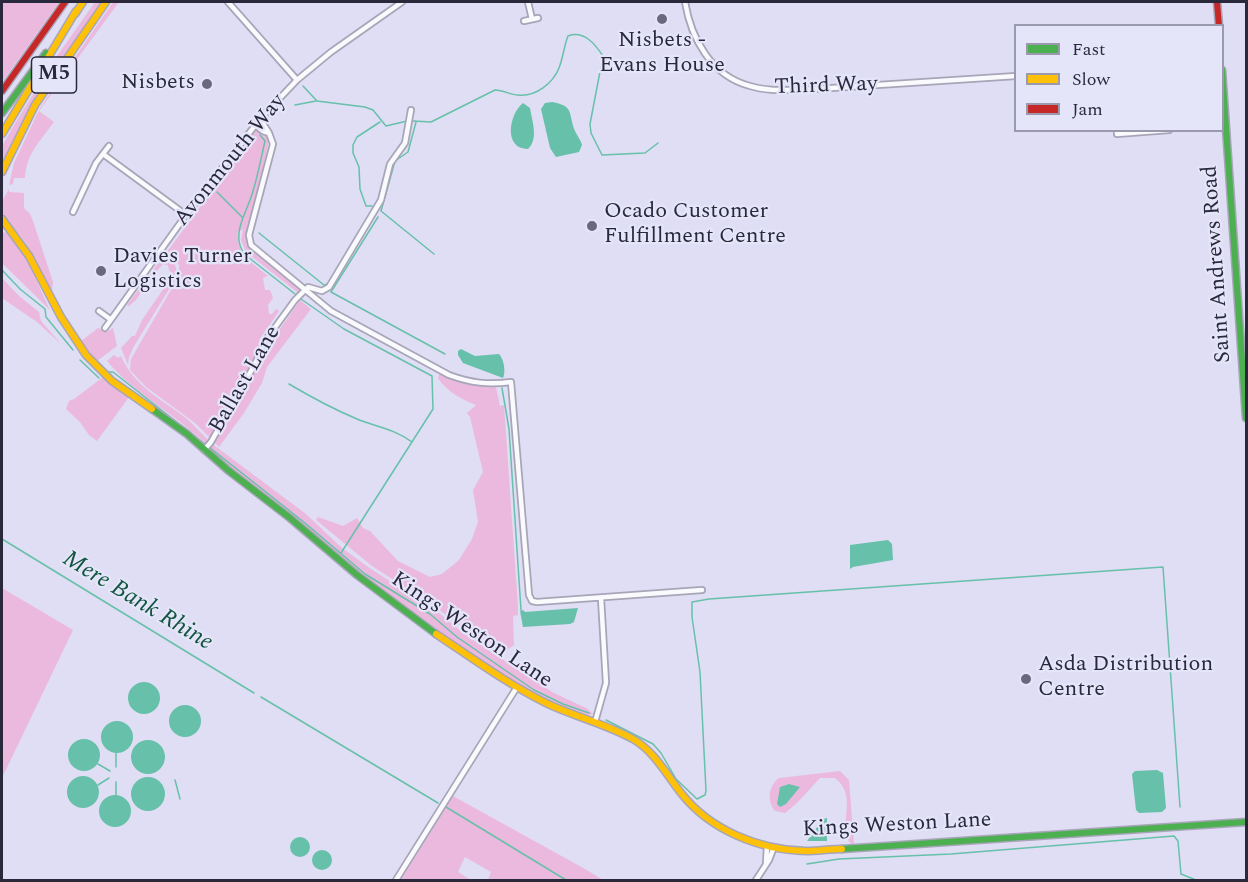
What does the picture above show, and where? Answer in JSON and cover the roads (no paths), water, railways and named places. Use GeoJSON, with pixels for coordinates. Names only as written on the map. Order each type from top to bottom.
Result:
{"type":"FeatureCollection","features":[{"type":"Feature","properties":{"kind":"main road","name":"M5"},"geometry":{"type":"LineString","coordinates":[[2,91],[65,2]]}},
{"type":"Feature","properties":{"kind":"main road","name":"M5"},"geometry":{"type":"LineString","coordinates":[[2,113],[83,2]]}},
{"type":"Feature","properties":{"kind":"main road","name":"M5"},"geometry":{"type":"LineString","coordinates":[[2,172],[34,105],[106,2]]}},
{"type":"Feature","properties":{"kind":"main road"},"geometry":{"type":"LineString","coordinates":[[1217,2],[1219,24]]}},
{"type":"Feature","properties":{"kind":"main road"},"geometry":{"type":"LineString","coordinates":[[2,135],[76,11]]}},
{"type":"Feature","properties":{"kind":"main road","name":"Saint Andrews Road"},"geometry":{"type":"LineString","coordinates":[[1224,99],[1246,418]]}},
{"type":"Feature","properties":{"kind":"main road"},"geometry":{"type":"LineString","coordinates":[[2,180],[10,153]]}},
{"type":"Feature","properties":{"kind":"main road","name":"Kings Weston Lane"},"geometry":{"type":"LineString","coordinates":[[3,221],[20,241],[34,263],[63,320],[82,351],[102,372],[186,433],[234,476],[296,522],[365,581],[517,687],[555,707],[595,722],[641,744],[654,755],[686,799],[711,820],[737,835],[794,851],[825,851],[1246,822]]}},
{"type":"Feature","properties":{"kind":"street"},"geometry":{"type":"LineString","coordinates":[[228,2],[297,80]]}},
{"type":"Feature","properties":{"kind":"street","name":"Avonmouth Way"},"geometry":{"type":"LineString","coordinates":[[105,328],[186,215],[260,119],[297,80],[331,52],[402,2]]}},
{"type":"Feature","properties":{"kind":"street"},"geometry":{"type":"LineString","coordinates":[[524,21],[535,18],[528,2]]}},
{"type":"Feature","properties":{"kind":"street","name":"Third Way"},"geometry":{"type":"LineString","coordinates":[[685,2],[694,36],[709,59],[732,79],[751,87],[801,90],[1014,76]]}},
{"type":"Feature","properties":{"kind":"street"},"geometry":{"type":"LineString","coordinates":[[305,291],[308,287],[322,291],[329,287],[370,220],[381,200],[390,164],[405,143],[411,110]]}},
{"type":"Feature","properties":{"kind":"street"},"geometry":{"type":"LineString","coordinates":[[260,119],[272,140],[272,149],[250,240],[255,249],[331,312],[449,375],[483,384],[511,382],[529,594],[532,601],[702,590]]}},
{"type":"Feature","properties":{"kind":"street"},"geometry":{"type":"LineString","coordinates":[[255,125],[269,134]]}},
{"type":"Feature","properties":{"kind":"street"},"geometry":{"type":"LineString","coordinates":[[1118,132],[1118,134],[1144,132]]}},
{"type":"Feature","properties":{"kind":"street"},"geometry":{"type":"LineString","coordinates":[[73,212],[96,163],[109,146]]}},
{"type":"Feature","properties":{"kind":"street"},"geometry":{"type":"LineString","coordinates":[[103,154],[186,215]]}},
{"type":"Feature","properties":{"kind":"street","name":"Ballast Lane"},"geometry":{"type":"LineString","coordinates":[[204,450],[211,442],[255,364],[265,341],[305,291]]}},
{"type":"Feature","properties":{"kind":"street"},"geometry":{"type":"LineString","coordinates":[[99,311],[110,319]]}},
{"type":"Feature","properties":{"kind":"street"},"geometry":{"type":"LineString","coordinates":[[595,722],[606,683],[602,598]]}},
{"type":"Feature","properties":{"kind":"street"},"geometry":{"type":"LineString","coordinates":[[396,880],[517,687]]}},
{"type":"Feature","properties":{"kind":"street"},"geometry":{"type":"LineString","coordinates":[[756,880],[766,863],[770,846]]}},
{"type":"Feature","properties":{"kind":"waterway"},"geometry":{"type":"LineString","coordinates":[[413,121],[431,122],[495,90],[525,95],[543,88],[556,74],[568,36],[579,35],[593,43],[603,56],[590,124],[591,133],[602,155],[645,153],[658,143]]}},
{"type":"Feature","properties":{"kind":"waterway"},"geometry":{"type":"LineString","coordinates":[[303,86],[317,101],[373,110],[386,126],[407,121]]}},
{"type":"Feature","properties":{"kind":"waterway"},"geometry":{"type":"LineString","coordinates":[[295,105],[316,101]]}},
{"type":"Feature","properties":{"kind":"waterway"},"geometry":{"type":"LineString","coordinates":[[372,206],[366,206],[360,189],[359,167],[353,153],[353,145],[357,137],[380,122]]}},
{"type":"Feature","properties":{"kind":"waterway"},"geometry":{"type":"LineString","coordinates":[[416,122],[408,152],[395,161],[381,211],[434,254]]}},
{"type":"Feature","properties":{"kind":"waterway"},"geometry":{"type":"LineString","coordinates":[[260,135],[265,141],[255,185],[240,228],[239,243],[246,255],[295,294]]}},
{"type":"Feature","properties":{"kind":"waterway"},"geometry":{"type":"LineString","coordinates":[[217,192],[242,217]]}},
{"type":"Feature","properties":{"kind":"waterway"},"geometry":{"type":"LineString","coordinates":[[378,217],[331,292],[445,354]]}},
{"type":"Feature","properties":{"kind":"waterway"},"geometry":{"type":"LineString","coordinates":[[352,244],[367,219]]}},
{"type":"Feature","properties":{"kind":"waterway"},"geometry":{"type":"LineString","coordinates":[[259,233],[324,285],[328,284]]}},
{"type":"Feature","properties":{"kind":"waterway"},"geometry":{"type":"LineString","coordinates":[[2,270],[20,289],[45,309],[46,317],[73,350]]}},
{"type":"Feature","properties":{"kind":"waterway"},"geometry":{"type":"LineString","coordinates":[[301,299],[344,329],[432,376],[433,409],[341,553]]}},
{"type":"Feature","properties":{"kind":"waterway"},"geometry":{"type":"LineString","coordinates":[[80,360],[99,378]]}},
{"type":"Feature","properties":{"kind":"waterway"},"geometry":{"type":"LineString","coordinates":[[109,372],[113,372],[206,445]]}},
{"type":"Feature","properties":{"kind":"waterway"},"geometry":{"type":"LineString","coordinates":[[289,384],[339,411],[392,431],[412,442]]}},
{"type":"Feature","properties":{"kind":"waterway"},"geometry":{"type":"LineString","coordinates":[[502,388],[509,429],[521,610]]}},
{"type":"Feature","properties":{"kind":"waterway"},"geometry":{"type":"LineString","coordinates":[[209,447],[365,574],[430,614],[457,637],[534,690],[589,713]]}},
{"type":"Feature","properties":{"kind":"waterway","name":"Mere Bank Rhine"},"geometry":{"type":"LineString","coordinates":[[2,539],[254,693]]}},
{"type":"Feature","properties":{"kind":"waterway"},"geometry":{"type":"LineString","coordinates":[[606,720],[653,744],[676,779],[697,799],[705,795],[706,791],[700,672],[692,602],[1163,567],[1180,807]]}},
{"type":"Feature","properties":{"kind":"waterway","name":"Mere Bank Rhine"},"geometry":{"type":"LineString","coordinates":[[261,697],[438,803]]}},
{"type":"Feature","properties":{"kind":"waterway"},"geometry":{"type":"LineString","coordinates":[[116,753],[116,767]]}},
{"type":"Feature","properties":{"kind":"waterway"},"geometry":{"type":"LineString","coordinates":[[98,764],[110,771]]}},
{"type":"Feature","properties":{"kind":"waterway"},"geometry":{"type":"LineString","coordinates":[[98,785],[109,778]]}},
{"type":"Feature","properties":{"kind":"waterway"},"geometry":{"type":"LineString","coordinates":[[175,780],[180,799]]}},
{"type":"Feature","properties":{"kind":"waterway"},"geometry":{"type":"LineString","coordinates":[[116,782],[116,795]]}},
{"type":"Feature","properties":{"kind":"waterway","name":"Mere Bank Rhine"},"geometry":{"type":"LineString","coordinates":[[446,807],[566,880]]}},
{"type":"Feature","properties":{"kind":"waterway"},"geometry":{"type":"LineString","coordinates":[[807,864],[839,859],[951,854],[1174,836],[1178,841],[1181,874],[1196,880]]}},
{"type":"Feature","properties":{"kind":"place","name":"Nisbets - Evans House"},"geometry":{"type":"Point","coordinates":[662,19]}},
{"type":"Feature","properties":{"kind":"place","name":"Nisbets"},"geometry":{"type":"Point","coordinates":[207,84]}},
{"type":"Feature","properties":{"kind":"place","name":"Ocado Customer Fulfillment Centre"},"geometry":{"type":"Point","coordinates":[592,226]}},
{"type":"Feature","properties":{"kind":"place","name":"Davies Turner Logistics"},"geometry":{"type":"Point","coordinates":[101,271]}},
{"type":"Feature","properties":{"kind":"place","name":"Asda Distribution Centre"},"geometry":{"type":"Point","coordinates":[1026,679]}}]}
